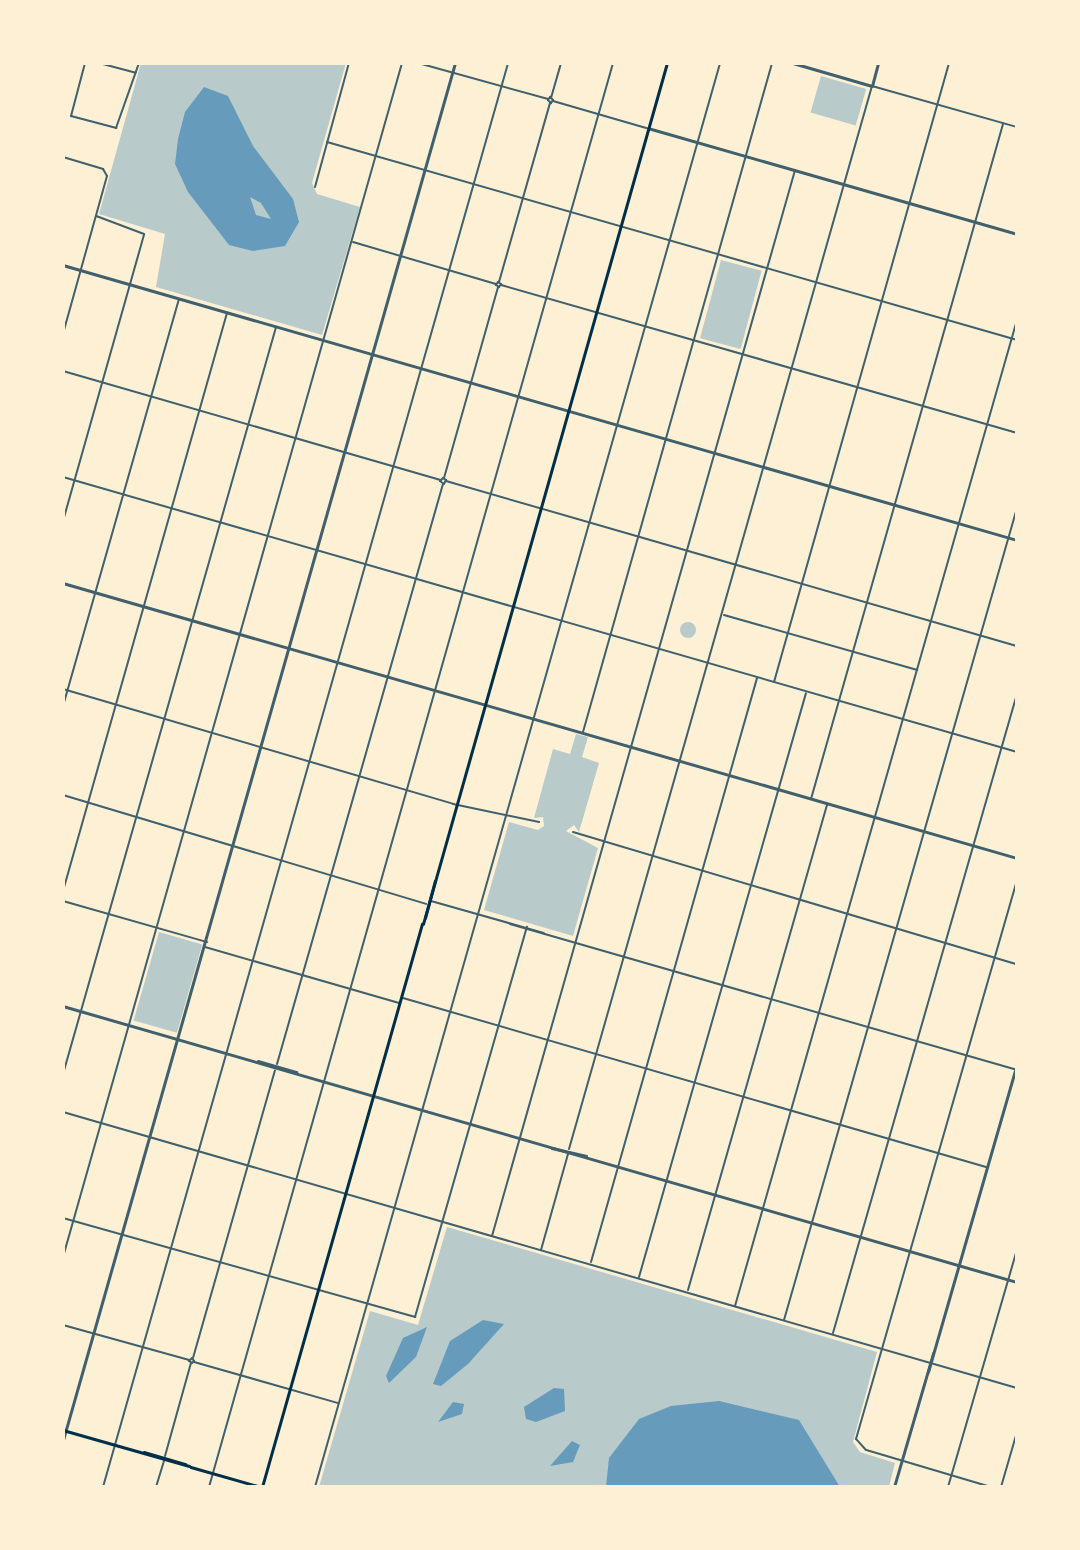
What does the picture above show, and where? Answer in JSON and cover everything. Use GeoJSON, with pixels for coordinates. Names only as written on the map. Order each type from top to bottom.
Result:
{"type":"FeatureCollection","features":[{"type":"Feature","properties":{"kind":"main road"},"geometry":{"type":"LineString","coordinates":[[64,1431],[262,1487],[667,63]]}},
{"type":"Feature","properties":{"kind":"street"},"geometry":{"type":"LineString","coordinates":[[85,63],[71,116],[119,128],[139,63]]}},
{"type":"Feature","properties":{"kind":"street"},"geometry":{"type":"LineString","coordinates":[[99,63],[136,73]]}},
{"type":"Feature","properties":{"kind":"street"},"geometry":{"type":"LineString","coordinates":[[314,187],[349,63]]}},
{"type":"Feature","properties":{"kind":"street"},"geometry":{"type":"LineString","coordinates":[[63,1257],[270,537],[402,63]]}},
{"type":"Feature","properties":{"kind":"street"},"geometry":{"type":"LineString","coordinates":[[418,63],[1017,234]]}},
{"type":"Feature","properties":{"kind":"street"},"geometry":{"type":"LineString","coordinates":[[63,1440],[207,942],[455,63]]}},
{"type":"Feature","properties":{"kind":"street"},"geometry":{"type":"LineString","coordinates":[[103,1487],[508,63]]}},
{"type":"Feature","properties":{"kind":"street"},"geometry":{"type":"LineString","coordinates":[[156,1487],[561,63]]}},
{"type":"Feature","properties":{"kind":"street"},"geometry":{"type":"LineString","coordinates":[[209,1487],[613,63]]}},
{"type":"Feature","properties":{"kind":"street"},"geometry":{"type":"LineString","coordinates":[[315,1487],[720,63]]}},
{"type":"Feature","properties":{"kind":"street"},"geometry":{"type":"LineString","coordinates":[[583,733],[772,63]]}},
{"type":"Feature","properties":{"kind":"street"},"geometry":{"type":"LineString","coordinates":[[793,63],[1017,127]]}},
{"type":"Feature","properties":{"kind":"street"},"geometry":{"type":"LineString","coordinates":[[541,1250],[878,63]]}},
{"type":"Feature","properties":{"kind":"street"},"geometry":{"type":"LineString","coordinates":[[774,682],[949,63]]}},
{"type":"Feature","properties":{"kind":"street"},"geometry":{"type":"LineString","coordinates":[[811,799],[1003,123]]}},
{"type":"Feature","properties":{"kind":"street"},"geometry":{"type":"LineString","coordinates":[[327,142],[1017,340]]}},
{"type":"Feature","properties":{"kind":"street"},"geometry":{"type":"LineString","coordinates":[[63,157],[106,171],[63,334]]}},
{"type":"Feature","properties":{"kind":"street"},"geometry":{"type":"LineString","coordinates":[[492,1236],[795,170]]}},
{"type":"Feature","properties":{"kind":"street"},"geometry":{"type":"LineString","coordinates":[[63,522],[130,284],[142,231],[96,215]]}},
{"type":"Feature","properties":{"kind":"street"},"geometry":{"type":"LineString","coordinates":[[352,242],[1017,433]]}},
{"type":"Feature","properties":{"kind":"street"},"geometry":{"type":"LineString","coordinates":[[63,265],[1017,540]]}},
{"type":"Feature","properties":{"kind":"street"},"geometry":{"type":"LineString","coordinates":[[63,706],[179,299]]}},
{"type":"Feature","properties":{"kind":"street"},"geometry":{"type":"LineString","coordinates":[[63,891],[228,312]]}},
{"type":"Feature","properties":{"kind":"street"},"geometry":{"type":"LineString","coordinates":[[735,1306],[905,720],[1017,320]]}},
{"type":"Feature","properties":{"kind":"street"},"geometry":{"type":"LineString","coordinates":[[63,1074],[276,326]]}},
{"type":"Feature","properties":{"kind":"street"},"geometry":{"type":"LineString","coordinates":[[63,371],[1017,646]]}},
{"type":"Feature","properties":{"kind":"street"},"geometry":{"type":"LineString","coordinates":[[63,477],[1017,752]]}},
{"type":"Feature","properties":{"kind":"street"},"geometry":{"type":"LineString","coordinates":[[783,1320],[1017,508]]}},
{"type":"Feature","properties":{"kind":"street"},"geometry":{"type":"LineString","coordinates":[[63,583],[1017,858]]}},
{"type":"Feature","properties":{"kind":"street"},"geometry":{"type":"LineString","coordinates":[[723,614],[918,671]]}},
{"type":"Feature","properties":{"kind":"street"},"geometry":{"type":"LineString","coordinates":[[590,1264],[757,677]]}},
{"type":"Feature","properties":{"kind":"street"},"geometry":{"type":"LineString","coordinates":[[63,689],[457,804],[506,817],[539,822]]}},
{"type":"Feature","properties":{"kind":"street"},"geometry":{"type":"LineString","coordinates":[[639,1278],[807,692]]}},
{"type":"Feature","properties":{"kind":"street"},"geometry":{"type":"LineString","coordinates":[[833,1334],[1017,694]]}},
{"type":"Feature","properties":{"kind":"street"},"geometry":{"type":"LineString","coordinates":[[63,795],[403,897],[478,914],[1016,1070]]}},
{"type":"Feature","properties":{"kind":"street"},"geometry":{"type":"LineString","coordinates":[[687,1292],[828,804]]}},
{"type":"Feature","properties":{"kind":"street"},"geometry":{"type":"LineString","coordinates":[[573,832],[604,845],[1017,964]]}},
{"type":"Feature","properties":{"kind":"street"},"geometry":{"type":"LineString","coordinates":[[991,1487],[861,1449],[856,1441],[1017,880]]}},
{"type":"Feature","properties":{"kind":"street"},"geometry":{"type":"LineString","coordinates":[[63,901],[207,942]]}},
{"type":"Feature","properties":{"kind":"street"},"geometry":{"type":"LineString","coordinates":[[63,1218],[415,1317],[527,928]]}},
{"type":"Feature","properties":{"kind":"street"},"geometry":{"type":"LineString","coordinates":[[205,947],[400,1003]]}},
{"type":"Feature","properties":{"kind":"street"},"geometry":{"type":"LineString","coordinates":[[402,998],[987,1167]]}},
{"type":"Feature","properties":{"kind":"street"},"geometry":{"type":"LineString","coordinates":[[63,1006],[1017,1282]]}},
{"type":"Feature","properties":{"kind":"street"},"geometry":{"type":"LineString","coordinates":[[894,1487],[1017,1064]]}},
{"type":"Feature","properties":{"kind":"street"},"geometry":{"type":"LineString","coordinates":[[63,1112],[1017,1388]]}},
{"type":"Feature","properties":{"kind":"street"},"geometry":{"type":"LineString","coordinates":[[947,1487],[1017,1250]]}},
{"type":"Feature","properties":{"kind":"street"},"geometry":{"type":"LineString","coordinates":[[63,1325],[339,1403]]}},
{"type":"Feature","properties":{"kind":"street"},"geometry":{"type":"LineString","coordinates":[[1001,1487],[1017,1432]]}},
{"type":"Feature","properties":{"kind":"street"},"geometry":{"type":"LineString","coordinates":[[262,1487],[272,1487]]}},
{"type":"Feature","properties":{"kind":"shaded area"},"geometry":{"type":"Polygon","coordinates":[[[141,63],[346,63],[312,183],[317,194],[360,207],[322,335],[156,287],[165,234],[99,214],[141,63]]]}},
{"type":"Feature","properties":{"kind":"shaded area"},"geometry":{"type":"Polygon","coordinates":[[[821,76],[866,89],[856,125],[811,113],[821,76]]]}},
{"type":"Feature","properties":{"kind":"shaded area"},"geometry":{"type":"Polygon","coordinates":[[[721,260],[762,271],[741,349],[700,338],[721,260]]]}},
{"type":"Feature","properties":{"kind":"shaded area"},"geometry":{"type":"Polygon","coordinates":[[[688,622],[694,624],[694,636],[688,638],[682,636],[680,630],[682,624],[688,622]]]}},
{"type":"Feature","properties":{"kind":"shaded area"},"geometry":{"type":"Polygon","coordinates":[[[576,734],[588,737],[582,757],[599,763],[579,832],[574,825],[566,831],[598,848],[573,936],[484,910],[509,822],[538,830],[544,826],[543,817],[534,818],[553,749],[570,754],[576,734]]]}},
{"type":"Feature","properties":{"kind":"shaded area"},"geometry":{"type":"Polygon","coordinates":[[[159,932],[202,944],[177,1033],[134,1020],[159,932]]]}},
{"type":"Feature","properties":{"kind":"shaded area"},"geometry":{"type":"Polygon","coordinates":[[[447,1227],[877,1352],[853,1442],[860,1452],[895,1463],[889,1487],[319,1487],[370,1311],[418,1325],[447,1227]]]}},
{"type":"Feature","properties":{"kind":"water"},"geometry":{"type":"Polygon","coordinates":[[[204,87],[228,96],[253,146],[293,199],[299,222],[285,246],[253,251],[229,245],[188,192],[175,164],[185,112],[204,87]],[[250,197],[256,215],[271,219],[261,203],[250,197]]]}},
{"type":"Feature","properties":{"kind":"water"},"geometry":{"type":"Polygon","coordinates":[[[483,1320],[504,1324],[468,1364],[441,1386],[433,1384],[450,1341],[483,1320]]]}},
{"type":"Feature","properties":{"kind":"water"},"geometry":{"type":"Polygon","coordinates":[[[427,1327],[416,1357],[389,1383],[386,1376],[403,1338],[427,1327]]]}},
{"type":"Feature","properties":{"kind":"water"},"geometry":{"type":"Polygon","coordinates":[[[554,1388],[564,1389],[565,1411],[536,1422],[526,1419],[524,1407],[554,1388]]]}},
{"type":"Feature","properties":{"kind":"water"},"geometry":{"type":"Polygon","coordinates":[[[719,1401],[799,1420],[840,1487],[606,1487],[609,1458],[639,1419],[671,1406],[719,1401]]]}},
{"type":"Feature","properties":{"kind":"water"},"geometry":{"type":"Polygon","coordinates":[[[453,1402],[464,1404],[462,1414],[438,1422],[453,1402]]]}},
{"type":"Feature","properties":{"kind":"water"},"geometry":{"type":"Polygon","coordinates":[[[572,1441],[580,1445],[573,1462],[550,1466],[572,1441]]]}}]}
